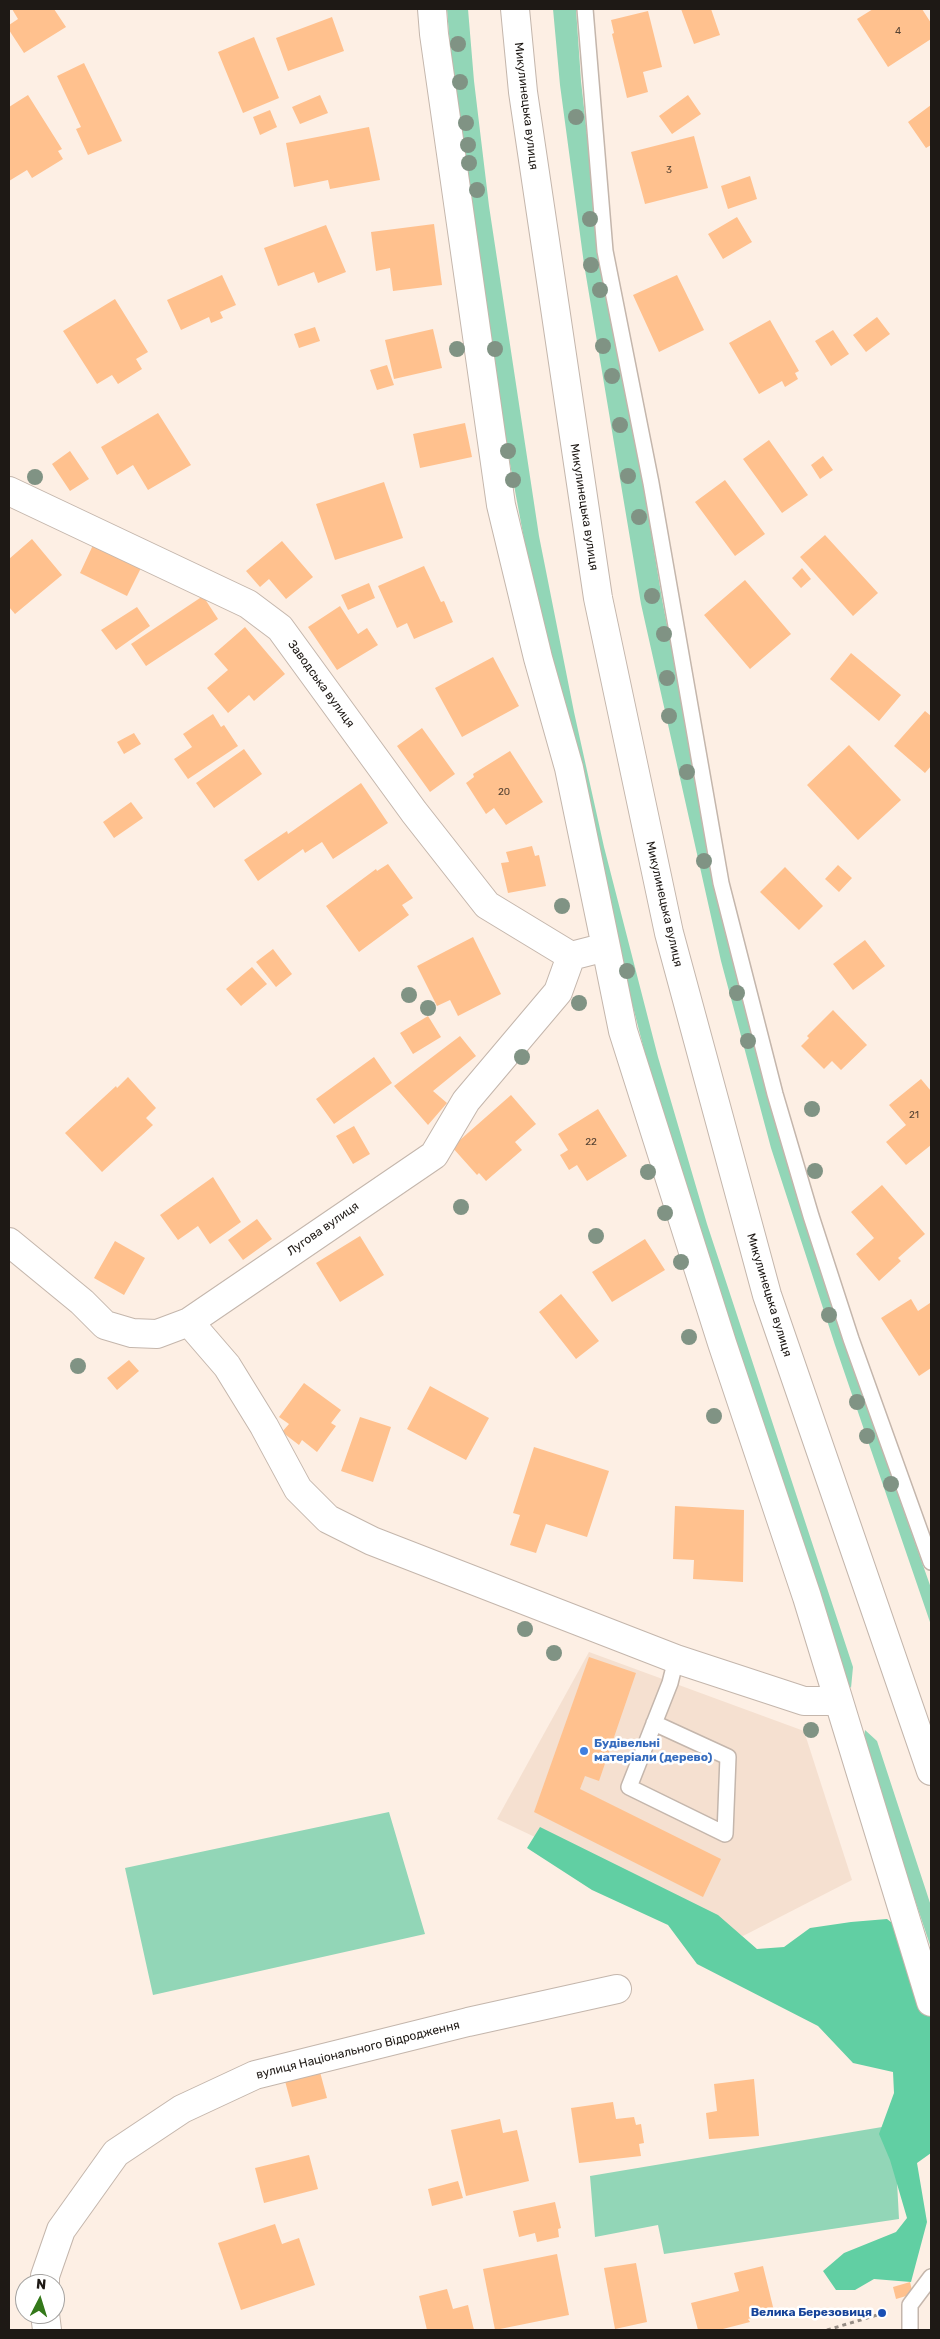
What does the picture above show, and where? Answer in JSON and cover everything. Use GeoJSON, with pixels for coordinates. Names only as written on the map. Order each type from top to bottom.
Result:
{"type":"FeatureCollection","features":[{"type":"Feature","properties":{"kind":"main road"},"geometry":{"type":"LineString","coordinates":[[432,9],[501,505],[538,658],[569,768],[623,1031],[722,1343],[807,1596],[931,2002]]}},
{"type":"Feature","properties":{"kind":"main road","name":"Микулинецька вулиця"},"geometry":{"type":"LineString","coordinates":[[515,9],[529,131],[598,598],[669,933],[767,1295],[931,1770]]}},
{"type":"Feature","properties":{"kind":"main road","name":"Заводська вулиця"},"geometry":{"type":"LineString","coordinates":[[9,491],[248,604],[280,628],[414,812],[487,904],[571,956]]}},
{"type":"Feature","properties":{"kind":"main road"},"geometry":{"type":"LineString","coordinates":[[571,956],[606,947]]}},
{"type":"Feature","properties":{"kind":"main road","name":"Лугова вулиця"},"geometry":{"type":"LineString","coordinates":[[9,1242],[82,1302],[106,1325],[132,1333],[157,1334],[189,1322],[434,1155],[466,1100],[558,992],[571,956]]}},
{"type":"Feature","properties":{"kind":"main road"},"geometry":{"type":"LineString","coordinates":[[189,1322],[226,1366],[264,1426],[298,1489],[328,1519],[372,1541],[676,1659],[804,1701],[838,1701]]}},
{"type":"Feature","properties":{"kind":"main road","name":"вулиця Національного Відродження"},"geometry":{"type":"LineString","coordinates":[[47,2274],[61,2230],[116,2153],[182,2109],[255,2075],[468,2022],[617,1989]]}},
{"type":"Feature","properties":{"kind":"lane"},"geometry":{"type":"LineString","coordinates":[[585,9],[605,251],[651,483],[721,883],[775,1094],[811,1216],[851,1339],[931,1562]]}},
{"type":"Feature","properties":{"kind":"lane"},"geometry":{"type":"LineString","coordinates":[[654,1723],[728,1757],[725,1834],[629,1787],[654,1723],[670,1683],[676,1659]]}},
{"type":"Feature","properties":{"kind":"lane"},"geometry":{"type":"LineString","coordinates":[[910,2330],[910,2305],[931,2277]]}},
{"type":"Feature","properties":{"kind":"path"},"geometry":{"type":"LineString","coordinates":[[828,2330],[910,2305]]}},
{"type":"Feature","properties":{"kind":"shaded area"},"geometry":{"type":"Polygon","coordinates":[[[589,1652],[804,1731],[852,1880],[743,1936],[497,1819],[589,1652]]]}},
{"type":"Feature","properties":{"kind":"green space"},"geometry":{"type":"Polygon","coordinates":[[[447,9],[468,9],[474,81],[489,206],[539,536],[574,712],[604,847],[658,1057],[707,1224],[853,1667],[851,1688],[839,1670],[697,1227],[647,1061],[592,849],[524,539],[494,378],[453,85],[447,9]]]}},
{"type":"Feature","properties":{"kind":"green space"},"geometry":{"type":"Polygon","coordinates":[[[553,9],[576,9],[581,81],[601,260],[632,416],[662,599],[732,959],[782,1145],[844,1342],[931,1588],[931,1625],[835,1345],[771,1148],[721,961],[641,604],[584,264],[560,85],[553,9]]]}},
{"type":"Feature","properties":{"kind":"green space"},"geometry":{"type":"Polygon","coordinates":[[[865,1730],[877,1741],[931,1906],[931,1948],[863,1744],[865,1730]]]}},
{"type":"Feature","properties":{"kind":"green space"},"geometry":{"type":"Polygon","coordinates":[[[389,1812],[425,1934],[153,1995],[125,1868],[389,1812]]]}},
{"type":"Feature","properties":{"kind":"green space"},"geometry":{"type":"Polygon","coordinates":[[[540,1827],[718,1915],[757,1949],[784,1947],[810,1928],[851,1922],[887,1919],[904,1932],[931,1993],[931,2153],[917,2163],[927,2222],[911,2282],[874,2279],[855,2290],[836,2290],[823,2271],[844,2253],[896,2232],[907,2218],[890,2160],[879,2134],[894,2093],[893,2072],[853,2063],[818,2026],[697,1964],[668,1925],[592,1890],[527,1848],[540,1827]]]}},
{"type":"Feature","properties":{"kind":"green space"},"geometry":{"type":"Polygon","coordinates":[[[894,2125],[899,2219],[664,2254],[658,2225],[595,2237],[590,2176],[894,2125]]]}},
{"type":"Feature","properties":{"kind":"building"},"geometry":{"type":"Polygon","coordinates":[[[12,9],[54,9],[66,27],[24,53],[9,30],[9,25],[18,19],[12,9]]]}},
{"type":"Feature","properties":{"kind":"building"},"geometry":{"type":"Polygon","coordinates":[[[681,9],[711,9],[720,35],[694,44],[681,9]]]}},
{"type":"Feature","properties":{"kind":"building"},"geometry":{"type":"Polygon","coordinates":[[[873,9],[922,9],[931,23],[931,39],[888,67],[857,19],[873,9]]]}},
{"type":"Feature","properties":{"kind":"building"},"geometry":{"type":"Polygon","coordinates":[[[648,11],[662,67],[643,72],[648,92],[627,98],[612,34],[614,33],[611,20],[648,11]]]}},
{"type":"Feature","properties":{"kind":"building"},"geometry":{"type":"Polygon","coordinates":[[[332,17],[344,51],[288,71],[276,38],[332,17]]]}},
{"type":"Feature","properties":{"kind":"building"},"geometry":{"type":"Polygon","coordinates":[[[254,37],[279,98],[243,113],[218,52],[254,37]]]}},
{"type":"Feature","properties":{"kind":"building"},"geometry":{"type":"Polygon","coordinates":[[[84,63],[122,141],[88,155],[76,129],[81,127],[57,76],[84,63]]]}},
{"type":"Feature","properties":{"kind":"building"},"geometry":{"type":"Polygon","coordinates":[[[28,95],[62,149],[58,151],[63,159],[32,178],[27,170],[9,181],[9,107],[28,95]]]}},
{"type":"Feature","properties":{"kind":"building"},"geometry":{"type":"Polygon","coordinates":[[[320,95],[328,113],[300,124],[292,107],[320,95]]]}},
{"type":"Feature","properties":{"kind":"building"},"geometry":{"type":"Polygon","coordinates":[[[688,95],[701,114],[672,134],[659,116],[688,95]]]}},
{"type":"Feature","properties":{"kind":"building"},"geometry":{"type":"Polygon","coordinates":[[[931,105],[931,145],[926,148],[908,122],[931,105]]]}},
{"type":"Feature","properties":{"kind":"building"},"geometry":{"type":"Polygon","coordinates":[[[270,110],[277,127],[260,135],[253,117],[270,110]]]}},
{"type":"Feature","properties":{"kind":"building"},"geometry":{"type":"Polygon","coordinates":[[[369,127],[380,180],[330,189],[328,180],[294,187],[286,143],[369,127]]]}},
{"type":"Feature","properties":{"kind":"building"},"geometry":{"type":"Polygon","coordinates":[[[694,136],[708,188],[645,204],[631,152],[694,136]]]}},
{"type":"Feature","properties":{"kind":"building"},"geometry":{"type":"Polygon","coordinates":[[[750,176],[757,199],[728,209],[721,186],[750,176]]]}},
{"type":"Feature","properties":{"kind":"building"},"geometry":{"type":"Polygon","coordinates":[[[737,217],[752,242],[723,259],[708,234],[737,217]]]}},
{"type":"Feature","properties":{"kind":"building"},"geometry":{"type":"Polygon","coordinates":[[[434,224],[442,285],[393,291],[390,268],[376,271],[371,232],[434,224]]]}},
{"type":"Feature","properties":{"kind":"building"},"geometry":{"type":"Polygon","coordinates":[[[326,225],[346,272],[318,283],[314,272],[278,286],[264,248],[326,225]]]}},
{"type":"Feature","properties":{"kind":"building"},"geometry":{"type":"Polygon","coordinates":[[[222,275],[236,305],[220,312],[223,318],[211,323],[209,317],[181,330],[167,300],[222,275]]]}},
{"type":"Feature","properties":{"kind":"building"},"geometry":{"type":"Polygon","coordinates":[[[677,275],[704,330],[659,352],[633,295],[677,275]]]}},
{"type":"Feature","properties":{"kind":"building"},"geometry":{"type":"Polygon","coordinates":[[[115,299],[148,352],[136,359],[142,369],[118,384],[112,375],[97,384],[63,331],[115,299]]]}},
{"type":"Feature","properties":{"kind":"building"},"geometry":{"type":"Polygon","coordinates":[[[877,317],[890,334],[866,352],[853,335],[877,317]]]}},
{"type":"Feature","properties":{"kind":"building"},"geometry":{"type":"Polygon","coordinates":[[[770,320],[799,371],[795,373],[798,379],[785,387],[782,381],[759,394],[729,343],[770,320]]]}},
{"type":"Feature","properties":{"kind":"building"},"geometry":{"type":"Polygon","coordinates":[[[315,327],[320,341],[299,348],[294,334],[315,327]]]}},
{"type":"Feature","properties":{"kind":"building"},"geometry":{"type":"Polygon","coordinates":[[[433,329],[442,368],[394,379],[385,340],[433,329]]]}},
{"type":"Feature","properties":{"kind":"building"},"geometry":{"type":"Polygon","coordinates":[[[833,330],[849,354],[831,366],[815,341],[833,330]]]}},
{"type":"Feature","properties":{"kind":"building"},"geometry":{"type":"Polygon","coordinates":[[[387,365],[394,385],[377,390],[370,370],[387,365]]]}},
{"type":"Feature","properties":{"kind":"building"},"geometry":{"type":"Polygon","coordinates":[[[158,413],[191,465],[148,490],[133,465],[117,475],[101,447],[158,413]]]}},
{"type":"Feature","properties":{"kind":"building"},"geometry":{"type":"Polygon","coordinates":[[[465,423],[472,457],[420,468],[413,434],[465,423]]]}},
{"type":"Feature","properties":{"kind":"building"},"geometry":{"type":"Polygon","coordinates":[[[769,440],[808,495],[782,513],[743,459],[769,440]]]}},
{"type":"Feature","properties":{"kind":"building"},"geometry":{"type":"Polygon","coordinates":[[[70,451],[89,479],[70,491],[52,464],[70,451]]]}},
{"type":"Feature","properties":{"kind":"building"},"geometry":{"type":"Polygon","coordinates":[[[823,456],[833,470],[820,479],[811,465],[823,456]]]}},
{"type":"Feature","properties":{"kind":"building"},"geometry":{"type":"Polygon","coordinates":[[[725,480],[765,534],[735,556],[695,502],[725,480]]]}},
{"type":"Feature","properties":{"kind":"building"},"geometry":{"type":"Polygon","coordinates":[[[384,482],[403,538],[335,560],[316,504],[384,482]]]}},
{"type":"Feature","properties":{"kind":"building"},"geometry":{"type":"Polygon","coordinates":[[[825,535],[878,593],[853,616],[800,557],[825,535]]]}},
{"type":"Feature","properties":{"kind":"building"},"geometry":{"type":"Polygon","coordinates":[[[32,539],[62,575],[15,614],[9,607],[9,559],[32,539]]]}},
{"type":"Feature","properties":{"kind":"building"},"geometry":{"type":"Polygon","coordinates":[[[282,541],[313,577],[286,599],[269,579],[260,587],[246,571],[282,541]]]}},
{"type":"Feature","properties":{"kind":"building"},"geometry":{"type":"Polygon","coordinates":[[[94,543],[142,566],[127,596],[80,573],[94,543]]]}},
{"type":"Feature","properties":{"kind":"building"},"geometry":{"type":"Polygon","coordinates":[[[424,566],[441,602],[444,601],[453,622],[414,639],[407,623],[397,628],[378,586],[424,566]]]}},
{"type":"Feature","properties":{"kind":"building"},"geometry":{"type":"Polygon","coordinates":[[[802,568],[811,579],[801,588],[792,578],[802,568]]]}},
{"type":"Feature","properties":{"kind":"building"},"geometry":{"type":"Polygon","coordinates":[[[745,580],[791,634],[750,669],[704,615],[745,580]]]}},
{"type":"Feature","properties":{"kind":"building"},"geometry":{"type":"Polygon","coordinates":[[[369,583],[375,598],[348,610],[341,595],[369,583]]]}},
{"type":"Feature","properties":{"kind":"building"},"geometry":{"type":"Polygon","coordinates":[[[203,596],[218,619],[146,666],[131,644],[203,596]]]}},
{"type":"Feature","properties":{"kind":"building"},"geometry":{"type":"Polygon","coordinates":[[[340,606],[358,634],[367,628],[378,645],[337,670],[308,627],[340,606]]]}},
{"type":"Feature","properties":{"kind":"building"},"geometry":{"type":"Polygon","coordinates":[[[137,607],[150,626],[116,650],[101,630],[137,607]]]}},
{"type":"Feature","properties":{"kind":"building"},"geometry":{"type":"Polygon","coordinates":[[[245,627],[285,674],[254,701],[249,695],[228,713],[207,688],[228,670],[214,654],[245,627]]]}},
{"type":"Feature","properties":{"kind":"building"},"geometry":{"type":"Polygon","coordinates":[[[851,653],[901,695],[879,721],[830,679],[851,653]]]}},
{"type":"Feature","properties":{"kind":"building"},"geometry":{"type":"Polygon","coordinates":[[[493,657],[519,706],[462,737],[435,688],[493,657]]]}},
{"type":"Feature","properties":{"kind":"building"},"geometry":{"type":"Polygon","coordinates":[[[925,711],[931,716],[931,766],[925,773],[894,746],[925,711]]]}},
{"type":"Feature","properties":{"kind":"building"},"geometry":{"type":"Polygon","coordinates":[[[213,714],[221,727],[224,725],[238,746],[188,779],[174,759],[192,747],[183,734],[213,714]]]}},
{"type":"Feature","properties":{"kind":"building"},"geometry":{"type":"Polygon","coordinates":[[[422,728],[455,774],[430,792],[397,746],[422,728]]]}},
{"type":"Feature","properties":{"kind":"building"},"geometry":{"type":"Polygon","coordinates":[[[134,733],[141,744],[124,754],[117,742],[134,733]]]}},
{"type":"Feature","properties":{"kind":"building"},"geometry":{"type":"Polygon","coordinates":[[[849,745],[901,800],[858,840],[807,785],[849,745]]]}},
{"type":"Feature","properties":{"kind":"building"},"geometry":{"type":"Polygon","coordinates":[[[244,749],[262,774],[214,808],[196,783],[244,749]]]}},
{"type":"Feature","properties":{"kind":"building"},"geometry":{"type":"Polygon","coordinates":[[[510,751],[543,802],[506,825],[494,808],[486,814],[466,783],[474,777],[473,774],[510,751]]]}},
{"type":"Feature","properties":{"kind":"building"},"geometry":{"type":"Polygon","coordinates":[[[361,783],[388,823],[333,859],[322,842],[305,853],[303,849],[258,881],[244,860],[287,831],[288,834],[361,783]]]}},
{"type":"Feature","properties":{"kind":"building"},"geometry":{"type":"Polygon","coordinates":[[[131,802],[143,818],[114,838],[103,822],[131,802]]]}},
{"type":"Feature","properties":{"kind":"building"},"geometry":{"type":"Polygon","coordinates":[[[532,846],[535,856],[539,855],[546,886],[508,893],[501,863],[509,862],[506,852],[532,846]]]}},
{"type":"Feature","properties":{"kind":"building"},"geometry":{"type":"Polygon","coordinates":[[[388,864],[413,898],[402,905],[409,915],[359,952],[326,906],[376,869],[377,871],[388,864]]]}},
{"type":"Feature","properties":{"kind":"building"},"geometry":{"type":"Polygon","coordinates":[[[838,865],[852,878],[839,892],[825,879],[838,865]]]}},
{"type":"Feature","properties":{"kind":"building"},"geometry":{"type":"Polygon","coordinates":[[[785,867],[823,906],[799,930],[760,892],[785,867]]]}},
{"type":"Feature","properties":{"kind":"building"},"geometry":{"type":"Polygon","coordinates":[[[473,937],[501,994],[458,1016],[450,1000],[437,1006],[417,966],[473,937]]]}},
{"type":"Feature","properties":{"kind":"building"},"geometry":{"type":"Polygon","coordinates":[[[865,940],[885,966],[853,990],[833,964],[865,940]]]}},
{"type":"Feature","properties":{"kind":"building"},"geometry":{"type":"Polygon","coordinates":[[[273,949],[292,974],[276,987],[256,962],[273,949]]]}},
{"type":"Feature","properties":{"kind":"building"},"geometry":{"type":"Polygon","coordinates":[[[252,967],[267,984],[241,1006],[226,989],[252,967]]]}},
{"type":"Feature","properties":{"kind":"building"},"geometry":{"type":"Polygon","coordinates":[[[833,1010],[867,1045],[841,1070],[832,1061],[824,1069],[801,1046],[809,1038],[807,1036],[833,1010]]]}},
{"type":"Feature","properties":{"kind":"building"},"geometry":{"type":"Polygon","coordinates":[[[428,1016],[441,1037],[413,1054],[400,1033],[428,1016]]]}},
{"type":"Feature","properties":{"kind":"building"},"geometry":{"type":"Polygon","coordinates":[[[460,1036],[476,1056],[433,1091],[447,1103],[428,1125],[394,1086],[460,1036]]]}},
{"type":"Feature","properties":{"kind":"building"},"geometry":{"type":"Polygon","coordinates":[[[374,1057],[392,1083],[334,1124],[316,1099],[374,1057]]]}},
{"type":"Feature","properties":{"kind":"building"},"geometry":{"type":"Polygon","coordinates":[[[128,1077],[156,1108],[146,1118],[153,1125],[102,1172],[65,1133],[128,1077]]]}},
{"type":"Feature","properties":{"kind":"building"},"geometry":{"type":"Polygon","coordinates":[[[921,1079],[931,1091],[931,1145],[906,1165],[886,1142],[906,1125],[889,1105],[921,1079]]]}},
{"type":"Feature","properties":{"kind":"building"},"geometry":{"type":"Polygon","coordinates":[[[511,1095],[536,1124],[515,1142],[522,1150],[486,1181],[479,1173],[477,1175],[452,1147],[511,1095]]]}},
{"type":"Feature","properties":{"kind":"building"},"geometry":{"type":"Polygon","coordinates":[[[598,1109],[627,1156],[587,1181],[577,1165],[569,1170],[560,1155],[568,1150],[558,1134],[598,1109]]]}},
{"type":"Feature","properties":{"kind":"building"},"geometry":{"type":"Polygon","coordinates":[[[354,1126],[370,1154],[353,1164],[336,1136],[354,1126]]]}},
{"type":"Feature","properties":{"kind":"building"},"geometry":{"type":"Polygon","coordinates":[[[213,1177],[241,1222],[210,1244],[198,1226],[178,1240],[160,1215],[213,1177]]]}},
{"type":"Feature","properties":{"kind":"building"},"geometry":{"type":"Polygon","coordinates":[[[882,1185],[925,1234],[898,1258],[901,1261],[879,1281],[856,1254],[874,1238],[851,1212],[882,1185]]]}},
{"type":"Feature","properties":{"kind":"building"},"geometry":{"type":"Polygon","coordinates":[[[257,1219],[272,1239],[243,1260],[228,1240],[257,1219]]]}},
{"type":"Feature","properties":{"kind":"building"},"geometry":{"type":"Polygon","coordinates":[[[360,1236],[384,1275],[340,1302],[316,1263],[360,1236]]]}},
{"type":"Feature","properties":{"kind":"building"},"geometry":{"type":"Polygon","coordinates":[[[645,1239],[665,1270],[612,1302],[592,1272],[645,1239]]]}},
{"type":"Feature","properties":{"kind":"building"},"geometry":{"type":"Polygon","coordinates":[[[115,1241],[145,1258],[124,1295],[94,1278],[115,1241]]]}},
{"type":"Feature","properties":{"kind":"building"},"geometry":{"type":"Polygon","coordinates":[[[561,1294],[599,1341],[576,1359],[539,1312],[561,1294]]]}},
{"type":"Feature","properties":{"kind":"building"},"geometry":{"type":"Polygon","coordinates":[[[911,1299],[918,1311],[930,1303],[931,1305],[931,1368],[919,1376],[881,1318],[911,1299]]]}},
{"type":"Feature","properties":{"kind":"building"},"geometry":{"type":"Polygon","coordinates":[[[129,1360],[139,1371],[117,1390],[107,1378],[129,1360]]]}},
{"type":"Feature","properties":{"kind":"building"},"geometry":{"type":"Polygon","coordinates":[[[304,1383],[341,1410],[331,1423],[336,1426],[317,1452],[302,1440],[299,1445],[282,1432],[289,1424],[279,1417],[304,1383]]]}},
{"type":"Feature","properties":{"kind":"building"},"geometry":{"type":"Polygon","coordinates":[[[430,1386],[489,1418],[466,1460],[407,1429],[430,1386]]]}},
{"type":"Feature","properties":{"kind":"building"},"geometry":{"type":"Polygon","coordinates":[[[360,1417],[391,1427],[373,1482],[341,1471],[360,1417]]]}},
{"type":"Feature","properties":{"kind":"building"},"geometry":{"type":"Polygon","coordinates":[[[534,1447],[609,1471],[587,1537],[546,1524],[536,1553],[510,1545],[520,1515],[513,1513],[534,1447]]]}},
{"type":"Feature","properties":{"kind":"building"},"geometry":{"type":"Polygon","coordinates":[[[675,1506],[744,1510],[743,1582],[693,1579],[694,1560],[673,1559],[675,1506]]]}},
{"type":"Feature","properties":{"kind":"building"},"geometry":{"type":"Polygon","coordinates":[[[589,1657],[636,1673],[599,1781],[585,1776],[580,1789],[721,1859],[703,1897],[534,1812],[589,1657]]]}},
{"type":"Feature","properties":{"kind":"building"},"geometry":{"type":"Polygon","coordinates":[[[320,2072],[327,2098],[292,2107],[285,2081],[320,2072]]]}},
{"type":"Feature","properties":{"kind":"building"},"geometry":{"type":"Polygon","coordinates":[[[754,2079],[759,2136],[709,2139],[706,2113],[717,2111],[714,2084],[754,2079]]]}},
{"type":"Feature","properties":{"kind":"building"},"geometry":{"type":"Polygon","coordinates":[[[613,2102],[616,2119],[634,2117],[636,2125],[641,2124],[644,2143],[639,2144],[641,2156],[579,2163],[571,2108],[613,2102]]]}},
{"type":"Feature","properties":{"kind":"building"},"geometry":{"type":"Polygon","coordinates":[[[500,2119],[503,2133],[517,2130],[529,2181],[466,2196],[451,2130],[500,2119]]]}},
{"type":"Feature","properties":{"kind":"building"},"geometry":{"type":"Polygon","coordinates":[[[309,2155],[318,2189],[264,2203],[255,2168],[309,2155]]]}},
{"type":"Feature","properties":{"kind":"building"},"geometry":{"type":"Polygon","coordinates":[[[458,2181],[463,2198],[432,2206],[428,2189],[458,2181]]]}},
{"type":"Feature","properties":{"kind":"building"},"geometry":{"type":"Polygon","coordinates":[[[555,2202],[561,2228],[558,2229],[559,2237],[537,2242],[535,2233],[519,2237],[513,2211],[555,2202]]]}},
{"type":"Feature","properties":{"kind":"building"},"geometry":{"type":"Polygon","coordinates":[[[275,2224],[282,2244],[299,2238],[315,2285],[241,2310],[218,2243],[275,2224]]]}},
{"type":"Feature","properties":{"kind":"building"},"geometry":{"type":"Polygon","coordinates":[[[557,2254],[569,2315],[495,2330],[483,2269],[557,2254]]]}},
{"type":"Feature","properties":{"kind":"building"},"geometry":{"type":"Polygon","coordinates":[[[636,2263],[647,2322],[615,2329],[604,2268],[636,2263]]]}},
{"type":"Feature","properties":{"kind":"building"},"geometry":{"type":"Polygon","coordinates":[[[763,2266],[774,2311],[748,2319],[750,2322],[719,2330],[698,2330],[691,2303],[739,2291],[734,2273],[763,2266]]]}},
{"type":"Feature","properties":{"kind":"building"},"geometry":{"type":"Polygon","coordinates":[[[910,2282],[913,2294],[896,2299],[893,2287],[910,2282]]]}},
{"type":"Feature","properties":{"kind":"building"},"geometry":{"type":"Polygon","coordinates":[[[447,2289],[453,2309],[468,2305],[474,2330],[427,2330],[419,2296],[447,2289]]]}},
{"type":"Feature","properties":{"kind":"place","name":"Будівельні матеріали (дерево)"},"geometry":{"type":"Point","coordinates":[584,1751]}},
{"type":"Feature","properties":{"kind":"place","name":"Велика Березовиця"},"geometry":{"type":"Point","coordinates":[882,2313]}}]}
